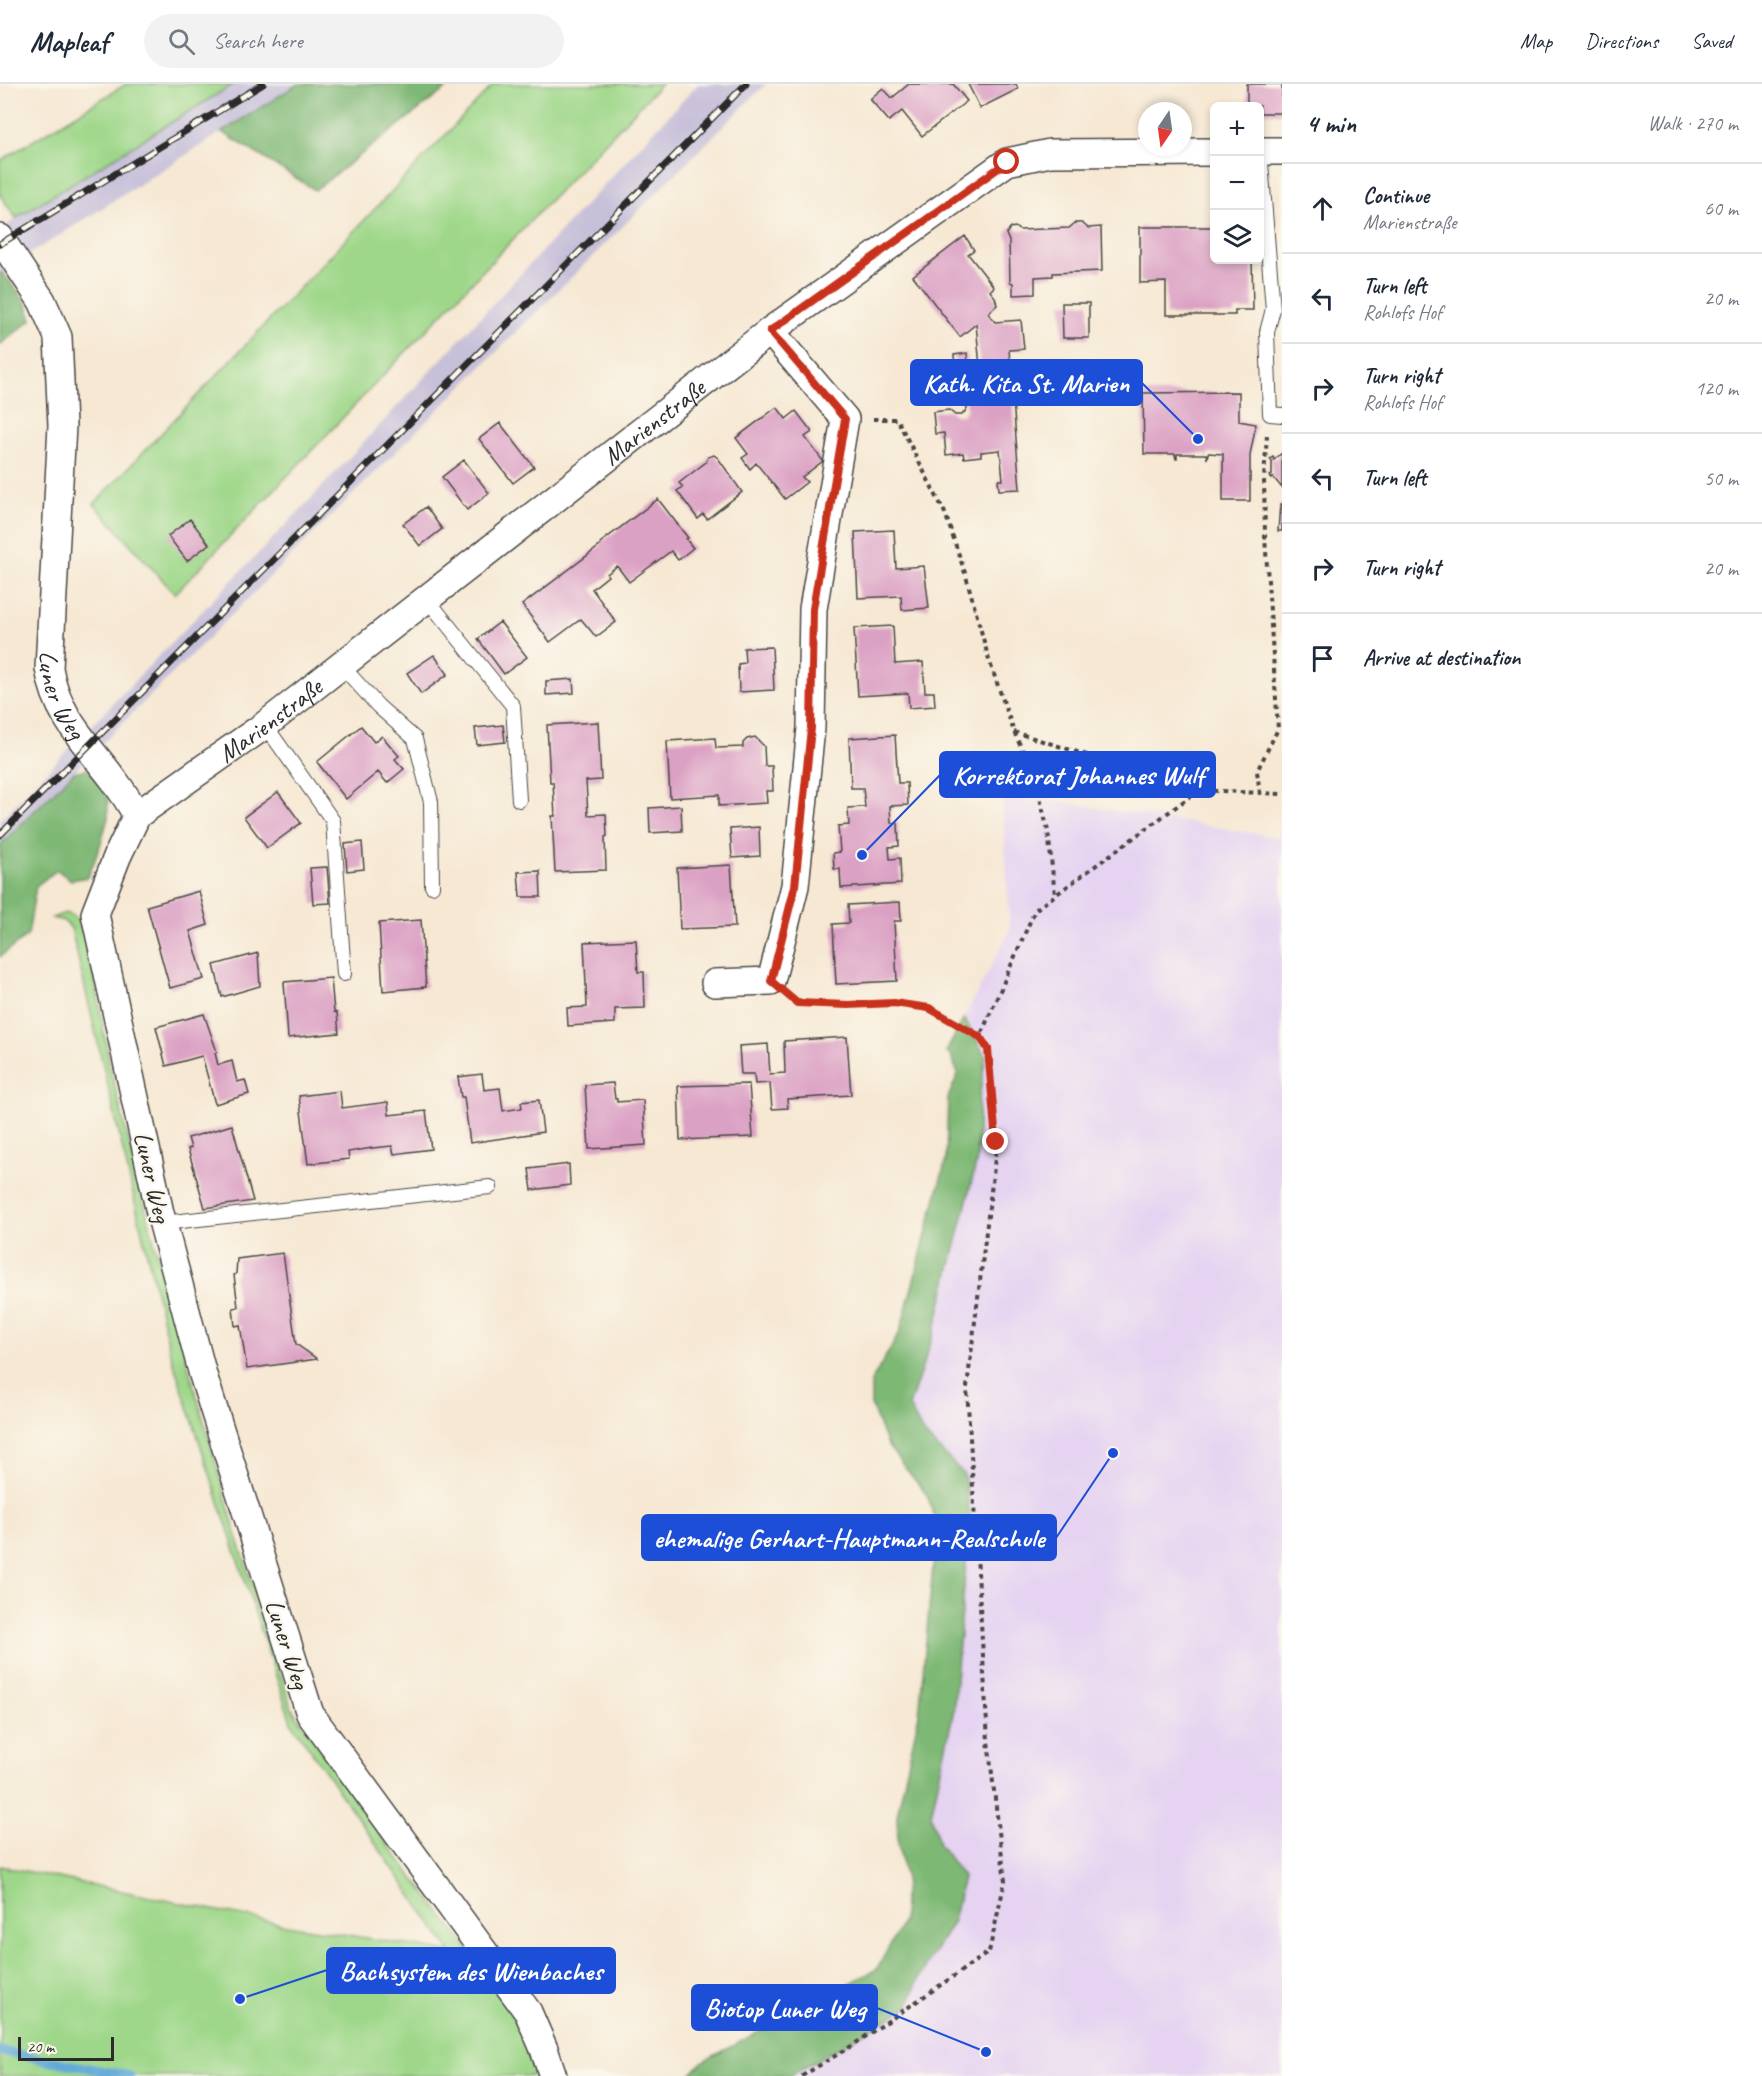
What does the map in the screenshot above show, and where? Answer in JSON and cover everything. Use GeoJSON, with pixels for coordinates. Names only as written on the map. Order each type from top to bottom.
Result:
{"type":"FeatureCollection","features":[{"type":"Feature","properties":{"kind":"street","name":"Marienstraße"},"geometry":{"type":"LineString","coordinates":[[138,815],[264,725],[770,331],[1007,162],[1050,153],[1210,152]]}},
{"type":"Feature","properties":{"kind":"street","name":"Luner Weg"},"geometry":{"type":"LineString","coordinates":[[0,238],[42,301],[58,337],[62,426],[49,668],[52,687],[74,730],[138,815],[117,857],[95,914],[163,1223],[203,1375],[310,1714],[528,2012],[554,2076]]}},
{"type":"Feature","properties":{"kind":"street"},"geometry":{"type":"LineString","coordinates":[[715,983],[771,981],[795,886],[811,728],[813,609],[845,419],[770,331]]}},
{"type":"Feature","properties":{"kind":"lane"},"geometry":{"type":"LineString","coordinates":[[1267,151],[1273,309],[1267,332],[1276,414]]}},
{"type":"Feature","properties":{"kind":"lane"},"geometry":{"type":"LineString","coordinates":[[427,599],[513,706],[519,800]]}},
{"type":"Feature","properties":{"kind":"lane"},"geometry":{"type":"LineString","coordinates":[[341,665],[378,706],[415,739],[431,802],[432,886]]}},
{"type":"Feature","properties":{"kind":"lane"},"geometry":{"type":"LineString","coordinates":[[264,725],[333,821],[344,974]]}},
{"type":"Feature","properties":{"kind":"lane"},"geometry":{"type":"LineString","coordinates":[[163,1223],[490,1187]]}},
{"type":"Feature","properties":{"kind":"path"},"geometry":{"type":"LineString","coordinates":[[1260,794],[1257,771],[1278,729],[1265,537],[1264,478],[1276,414]]}},
{"type":"Feature","properties":{"kind":"path"},"geometry":{"type":"LineString","coordinates":[[845,419],[897,419],[945,513],[966,576],[989,660],[1014,732],[1035,777],[1048,831],[1055,896]]}},
{"type":"Feature","properties":{"kind":"path"},"geometry":{"type":"LineString","coordinates":[[1014,732],[1199,790],[1282,794]]}},
{"type":"Feature","properties":{"kind":"path"},"geometry":{"type":"LineString","coordinates":[[980,1037],[1035,910],[1199,790]]}},
{"type":"Feature","properties":{"kind":"path"},"geometry":{"type":"LineString","coordinates":[[771,981],[797,1003],[848,1005],[894,1003],[929,1008],[980,1037],[988,1049],[996,1142],[967,1387],[988,1742],[1005,1881],[989,1952],[853,2045],[802,2076]]}},
{"type":"Feature","properties":{"kind":"shaded area"},"geometry":{"type":"Polygon","coordinates":[[[234,84],[298,84],[0,273],[0,230],[234,84]]]}},
{"type":"Feature","properties":{"kind":"shaded area"},"geometry":{"type":"Polygon","coordinates":[[[698,84],[766,84],[0,845],[0,820],[307,503],[698,84]]]}},
{"type":"Feature","properties":{"kind":"shaded area"},"geometry":{"type":"Polygon","coordinates":[[[1002,792],[1282,838],[1282,2076],[790,2076],[909,2007],[918,1980],[953,1921],[963,1877],[939,1844],[931,1815],[953,1714],[970,1516],[964,1474],[923,1433],[909,1406],[934,1333],[977,1160],[979,1098],[986,1057],[964,1018],[1010,930],[1002,792]]]}},
{"type":"Feature","properties":{"kind":"green space"},"geometry":{"type":"Polygon","coordinates":[[[126,84],[234,84],[16,218],[0,195],[0,161],[126,84]]]}},
{"type":"Feature","properties":{"kind":"green space"},"geometry":{"type":"Polygon","coordinates":[[[298,84],[452,84],[315,190],[222,132],[298,84]]]}},
{"type":"Feature","properties":{"kind":"green space"},"geometry":{"type":"Polygon","coordinates":[[[494,84],[661,84],[175,594],[94,504],[494,84]]]}},
{"type":"Feature","properties":{"kind":"green space"},"geometry":{"type":"Polygon","coordinates":[[[2,272],[26,302],[32,319],[0,345],[0,273],[2,272]]]}},
{"type":"Feature","properties":{"kind":"green space"},"geometry":{"type":"Polygon","coordinates":[[[87,769],[107,787],[108,818],[88,877],[71,880],[57,870],[36,886],[28,935],[0,957],[0,845],[74,772],[87,769]]]}},
{"type":"Feature","properties":{"kind":"green space"},"geometry":{"type":"Polygon","coordinates":[[[65,913],[74,916],[80,922],[88,938],[110,1068],[165,1285],[234,1527],[292,1709],[369,1820],[468,1949],[527,2037],[540,2076],[0,2076],[0,1866],[281,1924],[451,1952],[291,1722],[170,1352],[71,928],[64,921],[52,918],[65,913]]]}},
{"type":"Feature","properties":{"kind":"green space"},"geometry":{"type":"Polygon","coordinates":[[[964,1018],[986,1057],[979,1098],[977,1160],[934,1333],[909,1406],[923,1433],[964,1474],[970,1516],[953,1714],[931,1815],[939,1844],[963,1877],[953,1921],[918,1980],[908,2007],[790,2076],[689,2076],[702,2062],[877,1969],[903,1921],[905,1876],[898,1844],[897,1815],[919,1714],[937,1524],[927,1495],[887,1445],[871,1405],[871,1382],[900,1332],[946,1160],[948,1098],[958,1074],[951,1056],[946,1052],[964,1018]]]}},
{"type":"Feature","properties":{"kind":"building"},"geometry":{"type":"Polygon","coordinates":[[[909,84],[953,84],[967,101],[922,136],[902,111],[889,121],[870,99],[883,88],[892,98],[909,84]]]}},
{"type":"Feature","properties":{"kind":"building"},"geometry":{"type":"Polygon","coordinates":[[[968,84],[1016,84],[1018,89],[980,108],[968,84]]]}},
{"type":"Feature","properties":{"kind":"building"},"geometry":{"type":"Polygon","coordinates":[[[1247,84],[1282,84],[1282,113],[1264,113],[1264,102],[1247,102],[1247,84]]]}},
{"type":"Feature","properties":{"kind":"building"},"geometry":{"type":"Polygon","coordinates":[[[1075,223],[1082,223],[1088,228],[1101,227],[1102,271],[1053,273],[1053,276],[1035,277],[1035,294],[1013,295],[1013,283],[1010,282],[1009,241],[1006,234],[1010,228],[1015,227],[1019,230],[1069,228],[1075,223]]]}},
{"type":"Feature","properties":{"kind":"building"},"geometry":{"type":"Polygon","coordinates":[[[1140,227],[1210,227],[1210,264],[1252,264],[1253,310],[1235,310],[1235,315],[1166,315],[1166,282],[1140,283],[1140,227]]]}},
{"type":"Feature","properties":{"kind":"building"},"geometry":{"type":"Polygon","coordinates":[[[965,236],[974,250],[968,254],[994,287],[990,291],[997,305],[988,313],[995,322],[1021,320],[1024,349],[1009,350],[1020,489],[999,490],[998,480],[1003,480],[1000,450],[981,452],[981,456],[964,458],[963,453],[946,455],[944,433],[935,434],[933,412],[949,410],[955,415],[962,415],[967,409],[964,380],[956,381],[954,355],[967,353],[970,380],[981,378],[976,324],[960,337],[913,276],[965,236]]]}},
{"type":"Feature","properties":{"kind":"building"},"geometry":{"type":"Polygon","coordinates":[[[1062,303],[1089,303],[1089,338],[1063,338],[1062,303]]]}},
{"type":"Feature","properties":{"kind":"building"},"geometry":{"type":"Polygon","coordinates":[[[1239,392],[1239,421],[1256,424],[1250,455],[1250,501],[1223,501],[1223,454],[1208,453],[1207,459],[1206,454],[1177,454],[1176,459],[1175,454],[1144,454],[1143,393],[1239,392]]]}},
{"type":"Feature","properties":{"kind":"building"},"geometry":{"type":"Polygon","coordinates":[[[777,407],[786,419],[796,411],[812,432],[805,437],[823,461],[802,477],[807,482],[785,499],[756,463],[750,469],[742,458],[748,454],[736,438],[777,407]]]}},
{"type":"Feature","properties":{"kind":"building"},"geometry":{"type":"Polygon","coordinates":[[[500,423],[534,467],[513,483],[479,439],[500,423]]]}},
{"type":"Feature","properties":{"kind":"building"},"geometry":{"type":"Polygon","coordinates":[[[1282,453],[1282,488],[1273,477],[1271,479],[1272,462],[1270,459],[1273,457],[1274,460],[1282,453]]]}},
{"type":"Feature","properties":{"kind":"building"},"geometry":{"type":"Polygon","coordinates":[[[714,455],[742,492],[707,519],[703,514],[698,519],[677,491],[683,487],[679,483],[706,462],[708,457],[714,455]]]}},
{"type":"Feature","properties":{"kind":"building"},"geometry":{"type":"Polygon","coordinates":[[[464,460],[489,493],[467,510],[442,477],[464,460]]]}},
{"type":"Feature","properties":{"kind":"building"},"geometry":{"type":"Polygon","coordinates":[[[658,499],[693,548],[678,560],[671,551],[629,582],[617,566],[592,589],[616,622],[596,637],[581,619],[550,642],[522,605],[658,499]]]}},
{"type":"Feature","properties":{"kind":"building"},"geometry":{"type":"Polygon","coordinates":[[[1280,504],[1282,504],[1282,531],[1278,531],[1280,504]]]}},
{"type":"Feature","properties":{"kind":"building"},"geometry":{"type":"Polygon","coordinates":[[[426,507],[442,529],[420,546],[403,524],[426,507]]]}},
{"type":"Feature","properties":{"kind":"building"},"geometry":{"type":"Polygon","coordinates":[[[190,519],[209,544],[187,561],[168,536],[190,519]]]}},
{"type":"Feature","properties":{"kind":"building"},"geometry":{"type":"Polygon","coordinates":[[[894,530],[896,568],[924,566],[929,608],[902,610],[901,596],[858,598],[855,532],[894,530]]]}},
{"type":"Feature","properties":{"kind":"building"},"geometry":{"type":"Polygon","coordinates":[[[500,622],[527,657],[504,674],[478,639],[500,622]]]}},
{"type":"Feature","properties":{"kind":"building"},"geometry":{"type":"Polygon","coordinates":[[[893,626],[895,664],[923,662],[925,692],[934,692],[935,706],[909,708],[908,693],[858,696],[854,628],[893,626]]]}},
{"type":"Feature","properties":{"kind":"building"},"geometry":{"type":"Polygon","coordinates":[[[772,647],[774,690],[739,692],[738,664],[745,663],[744,648],[772,647]]]}},
{"type":"Feature","properties":{"kind":"building"},"geometry":{"type":"Polygon","coordinates":[[[434,655],[448,674],[421,694],[407,673],[434,655]]]}},
{"type":"Feature","properties":{"kind":"building"},"geometry":{"type":"Polygon","coordinates":[[[573,679],[574,693],[546,695],[546,681],[573,679]]]}},
{"type":"Feature","properties":{"kind":"building"},"geometry":{"type":"Polygon","coordinates":[[[598,722],[601,780],[586,781],[588,815],[606,814],[606,870],[555,872],[552,816],[555,816],[553,782],[550,782],[547,725],[598,722]]]}},
{"type":"Feature","properties":{"kind":"building"},"geometry":{"type":"Polygon","coordinates":[[[503,725],[505,742],[477,745],[475,728],[503,725]]]}},
{"type":"Feature","properties":{"kind":"building"},"geometry":{"type":"Polygon","coordinates":[[[361,726],[374,742],[382,736],[399,756],[395,759],[404,769],[387,783],[378,772],[346,799],[317,762],[361,726]]]}},
{"type":"Feature","properties":{"kind":"building"},"geometry":{"type":"Polygon","coordinates":[[[895,735],[898,783],[907,783],[908,805],[890,806],[891,823],[898,823],[899,846],[889,847],[890,859],[900,858],[901,884],[841,888],[840,869],[834,869],[833,853],[840,852],[838,826],[849,825],[848,808],[865,807],[863,788],[851,788],[849,738],[895,735]]]}},
{"type":"Feature","properties":{"kind":"building"},"geometry":{"type":"Polygon","coordinates":[[[755,737],[764,746],[765,766],[772,766],[773,791],[766,791],[767,803],[719,806],[719,795],[670,798],[667,741],[715,738],[716,748],[743,747],[747,739],[755,737]]]}},
{"type":"Feature","properties":{"kind":"building"},"geometry":{"type":"Polygon","coordinates":[[[278,792],[301,823],[267,848],[244,817],[278,792]]]}},
{"type":"Feature","properties":{"kind":"building"},"geometry":{"type":"Polygon","coordinates":[[[681,806],[682,831],[650,833],[649,808],[681,806]]]}},
{"type":"Feature","properties":{"kind":"building"},"geometry":{"type":"Polygon","coordinates":[[[759,827],[760,856],[732,858],[730,829],[759,827]]]}},
{"type":"Feature","properties":{"kind":"building"},"geometry":{"type":"Polygon","coordinates":[[[362,842],[364,869],[347,871],[345,844],[362,842]]]}},
{"type":"Feature","properties":{"kind":"building"},"geometry":{"type":"Polygon","coordinates":[[[731,865],[735,927],[680,929],[677,868],[731,865]]]}},
{"type":"Feature","properties":{"kind":"building"},"geometry":{"type":"Polygon","coordinates":[[[327,867],[330,903],[313,904],[310,868],[327,867]]]}},
{"type":"Feature","properties":{"kind":"building"},"geometry":{"type":"Polygon","coordinates":[[[540,871],[541,897],[520,897],[518,872],[540,871]]]}},
{"type":"Feature","properties":{"kind":"building"},"geometry":{"type":"Polygon","coordinates":[[[199,891],[208,925],[190,931],[204,979],[170,988],[147,906],[199,891]]]}},
{"type":"Feature","properties":{"kind":"building"},"geometry":{"type":"Polygon","coordinates":[[[900,902],[901,921],[894,921],[897,981],[836,984],[833,924],[849,923],[848,905],[900,902]]]}},
{"type":"Feature","properties":{"kind":"building"},"geometry":{"type":"Polygon","coordinates":[[[421,920],[426,987],[383,991],[379,923],[421,920]]]}},
{"type":"Feature","properties":{"kind":"building"},"geometry":{"type":"Polygon","coordinates":[[[636,940],[638,972],[644,972],[645,1008],[615,1009],[615,1023],[568,1026],[567,1008],[587,1007],[584,942],[636,940]]]}},
{"type":"Feature","properties":{"kind":"building"},"geometry":{"type":"Polygon","coordinates":[[[258,953],[260,986],[222,997],[214,965],[258,953]]]}},
{"type":"Feature","properties":{"kind":"building"},"geometry":{"type":"Polygon","coordinates":[[[331,978],[334,1012],[337,1013],[339,1033],[288,1038],[284,982],[331,978]]]}},
{"type":"Feature","properties":{"kind":"building"},"geometry":{"type":"Polygon","coordinates":[[[204,1014],[217,1052],[215,1053],[218,1065],[232,1061],[237,1082],[245,1080],[249,1094],[215,1104],[202,1056],[166,1066],[156,1027],[204,1014]]]}},
{"type":"Feature","properties":{"kind":"building"},"geometry":{"type":"Polygon","coordinates":[[[847,1037],[851,1095],[787,1099],[788,1108],[772,1109],[770,1083],[755,1084],[754,1074],[741,1074],[739,1046],[768,1044],[770,1074],[785,1073],[784,1041],[847,1037]]]}},
{"type":"Feature","properties":{"kind":"building"},"geometry":{"type":"Polygon","coordinates":[[[482,1074],[484,1090],[500,1088],[503,1111],[522,1108],[521,1102],[539,1100],[543,1132],[470,1143],[464,1097],[461,1097],[458,1077],[482,1074]]]}},
{"type":"Feature","properties":{"kind":"building"},"geometry":{"type":"Polygon","coordinates":[[[613,1083],[617,1102],[643,1100],[646,1145],[589,1149],[585,1085],[613,1083]]]}},
{"type":"Feature","properties":{"kind":"building"},"geometry":{"type":"Polygon","coordinates":[[[749,1084],[753,1137],[680,1140],[678,1086],[749,1084]]]}},
{"type":"Feature","properties":{"kind":"building"},"geometry":{"type":"Polygon","coordinates":[[[340,1091],[342,1108],[388,1102],[389,1115],[426,1111],[431,1149],[394,1154],[392,1146],[372,1148],[348,1152],[349,1159],[308,1164],[299,1096],[340,1091]]]}},
{"type":"Feature","properties":{"kind":"building"},"geometry":{"type":"Polygon","coordinates":[[[232,1125],[253,1201],[205,1208],[188,1149],[191,1148],[188,1138],[232,1125]]]}},
{"type":"Feature","properties":{"kind":"building"},"geometry":{"type":"Polygon","coordinates":[[[569,1164],[570,1185],[532,1190],[529,1169],[569,1164]]]}},
{"type":"Feature","properties":{"kind":"building"},"geometry":{"type":"Polygon","coordinates":[[[283,1253],[296,1344],[317,1359],[247,1369],[240,1325],[235,1326],[233,1308],[238,1307],[234,1275],[237,1259],[283,1253]]]}},
{"type":"Feature","properties":{"kind":"waterway"},"geometry":{"type":"LineString","coordinates":[[0,2051],[130,2076]]}},
{"type":"Feature","properties":{"kind":"railway"},"geometry":{"type":"LineString","coordinates":[[0,244],[263,84]]}},
{"type":"Feature","properties":{"kind":"railway"},"geometry":{"type":"LineString","coordinates":[[0,835],[746,84]]}},
{"type":"Feature","properties":{"kind":"place","name":"Kath. Kita St. Marien"},"geometry":{"type":"Point","coordinates":[1198,439]}},
{"type":"Feature","properties":{"kind":"place","name":"Korrektorat Johannes Wulf"},"geometry":{"type":"Point","coordinates":[862,855]}},
{"type":"Feature","properties":{"kind":"place","name":"ehemalige Gerhart-Hauptmann-Realschule"},"geometry":{"type":"Point","coordinates":[1113,1453]}},
{"type":"Feature","properties":{"kind":"place","name":"Bachsystem des Wienbaches"},"geometry":{"type":"Point","coordinates":[240,1999]}},
{"type":"Feature","properties":{"kind":"place","name":"Biotop Luner Weg"},"geometry":{"type":"Point","coordinates":[986,2052]}},
{"type":"Feature","properties":{"kind":"route"},"geometry":{"type":"LineString","coordinates":[[996,1142],[988,1049],[980,1037],[929,1008],[894,1003],[848,1005],[797,1003],[771,981],[795,886],[811,728],[813,609],[845,419],[770,331],[1007,162]]}}]}
